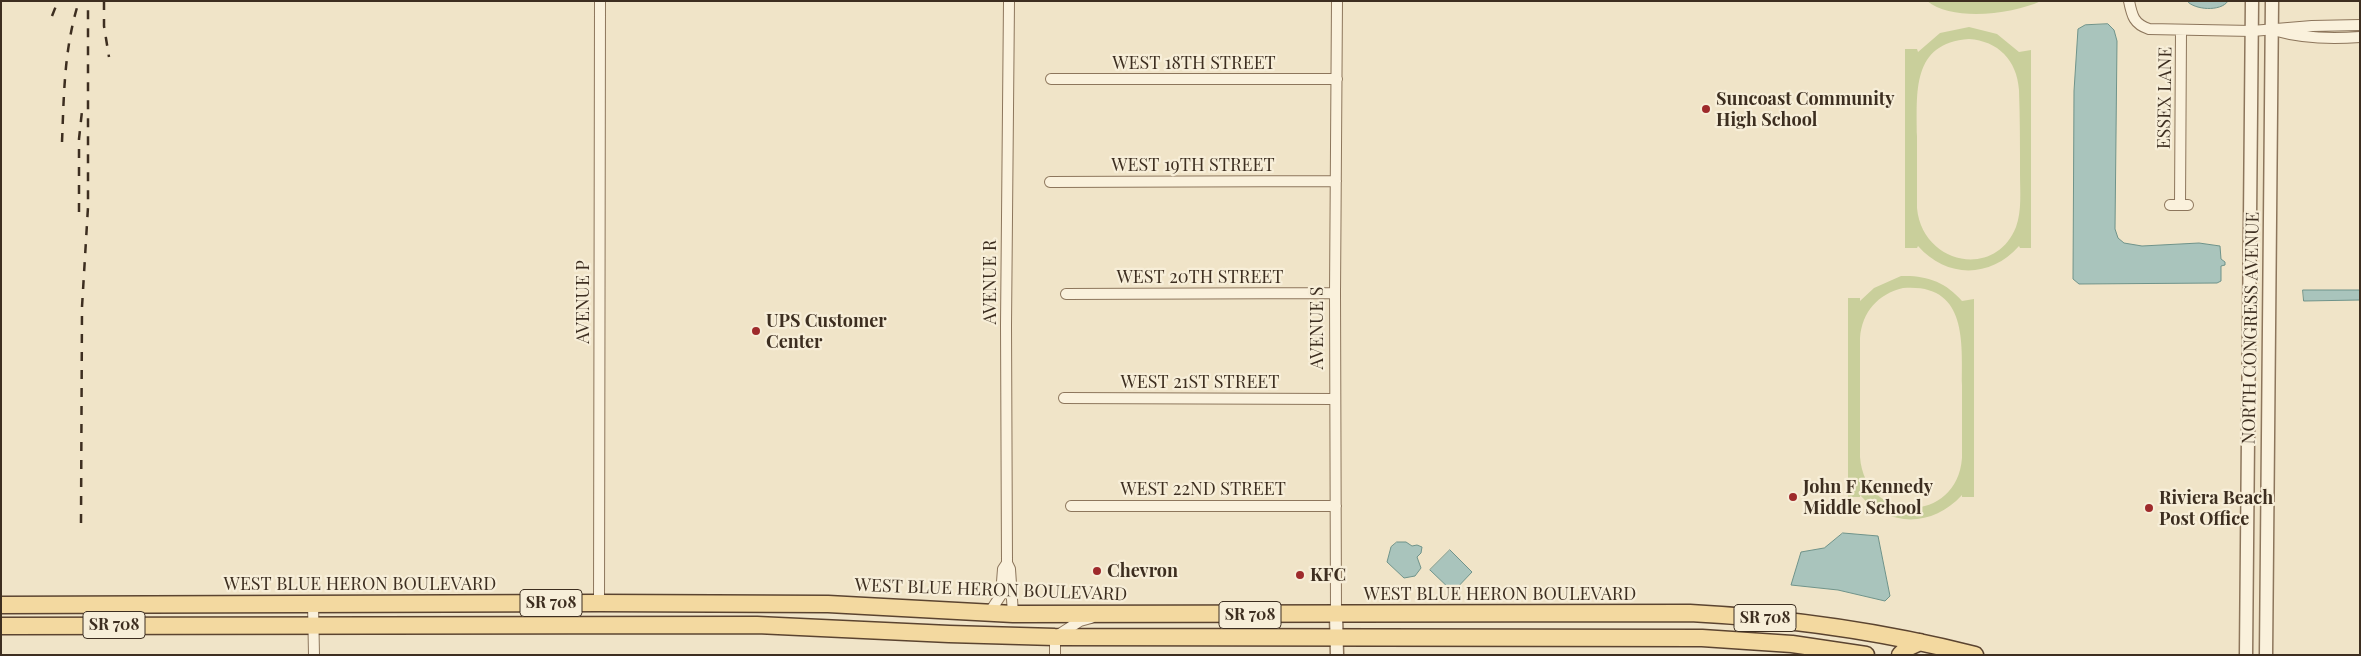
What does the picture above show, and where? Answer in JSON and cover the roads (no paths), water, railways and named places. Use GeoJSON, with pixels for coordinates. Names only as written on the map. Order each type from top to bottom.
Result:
{"type":"FeatureCollection","features":[{"type":"Feature","properties":{"kind":"main road"},"geometry":{"type":"LineString","coordinates":[[494,625],[501,616],[566,616],[587,614],[599,603]]}},
{"type":"Feature","properties":{"kind":"main road"},"geometry":{"type":"LineString","coordinates":[[613,625],[623,614],[712,613],[729,604]]}},
{"type":"Feature","properties":{"kind":"main road","name":"WEST BLUE HERON BOULEVARD"},"geometry":{"type":"LineString","coordinates":[[1,605],[828,604],[1013,614],[1690,613],[1781,620],[1883,634],[1975,655]]}},
{"type":"Feature","properties":{"kind":"main road","name":"SR 708"},"geometry":{"type":"LineString","coordinates":[[1,626],[757,625],[1055,637],[1626,637],[1792,644],[1866,655]]}},
{"type":"Feature","properties":{"kind":"main road"},"geometry":{"type":"LineString","coordinates":[[1732,640],[1738,633],[1763,632],[1861,644],[1883,634]]}},
{"type":"Feature","properties":{"kind":"main road"},"geometry":{"type":"LineString","coordinates":[[1900,655],[1907,648],[1920,642]]}},
{"type":"Feature","properties":{"kind":"street","name":"AVENUE P"},"geometry":{"type":"LineString","coordinates":[[599,603],[600,1]]}},
{"type":"Feature","properties":{"kind":"street","name":"AVENUE R"},"geometry":{"type":"LineString","coordinates":[[1009,1],[1006,317],[1007,562],[1010,569],[1013,614]]}},
{"type":"Feature","properties":{"kind":"street","name":"AVENUE S"},"geometry":{"type":"LineString","coordinates":[[1337,655],[1334,293],[1338,1]]}},
{"type":"Feature","properties":{"kind":"street","name":"ESSEX LANE"},"geometry":{"type":"LineString","coordinates":[[2129,1],[2134,19],[2140,26],[2149,29],[2181,31],[2179,205]]}},
{"type":"Feature","properties":{"kind":"street","name":"NORTH CONGRESS AVENUE"},"geometry":{"type":"LineString","coordinates":[[2246,655],[2252,1]]}},
{"type":"Feature","properties":{"kind":"street","name":"NORTH CONGRESS AVENUE"},"geometry":{"type":"LineString","coordinates":[[2266,655],[2272,1]]}},
{"type":"Feature","properties":{"kind":"street"},"geometry":{"type":"LineString","coordinates":[[2181,31],[2252,31],[2312,26],[2360,25]]}},
{"type":"Feature","properties":{"kind":"street"},"geometry":{"type":"LineString","coordinates":[[2272,29],[2297,36],[2339,39],[2360,37]]}},
{"type":"Feature","properties":{"kind":"street","name":"WEST 18TH STREET"},"geometry":{"type":"LineString","coordinates":[[1051,79],[1337,79]]}},
{"type":"Feature","properties":{"kind":"street","name":"WEST 19TH STREET"},"geometry":{"type":"LineString","coordinates":[[1050,182],[1336,181]]}},
{"type":"Feature","properties":{"kind":"street","name":"WEST 20TH STREET"},"geometry":{"type":"LineString","coordinates":[[1066,294],[1334,293]]}},
{"type":"Feature","properties":{"kind":"street","name":"WEST 21ST STREET"},"geometry":{"type":"LineString","coordinates":[[1064,398],[1335,399]]}},
{"type":"Feature","properties":{"kind":"street","name":"WEST 22ND STREET"},"geometry":{"type":"LineString","coordinates":[[1071,506],[1336,506]]}},
{"type":"Feature","properties":{"kind":"street","name":"AVENUE R"},"geometry":{"type":"LineString","coordinates":[[989,613],[1001,595],[1003,569],[1007,562]]}},
{"type":"Feature","properties":{"kind":"street"},"geometry":{"type":"LineString","coordinates":[[313,604],[314,655]]}},
{"type":"Feature","properties":{"kind":"street"},"geometry":{"type":"LineString","coordinates":[[1055,655],[1055,637],[1080,621],[1102,614]]}},
{"type":"Feature","properties":{"kind":"water"},"geometry":{"type":"Polygon","coordinates":[[[2187,1],[2228,1],[2220,7],[2201,8],[2187,1]]]}},
{"type":"Feature","properties":{"kind":"water"},"geometry":{"type":"Polygon","coordinates":[[[2108,24],[2114,30],[2117,41],[2115,229],[2118,238],[2124,243],[2142,246],[2199,243],[2220,246],[2221,259],[2225,262],[2225,265],[2221,266],[2221,281],[2217,283],[2079,284],[2073,279],[2074,91],[2078,29],[2085,25],[2108,24]]]}},
{"type":"Feature","properties":{"kind":"water"},"geometry":{"type":"Polygon","coordinates":[[[2303,290],[2360,290],[2360,300],[2304,301],[2303,290]]]}},
{"type":"Feature","properties":{"kind":"water"},"geometry":{"type":"Polygon","coordinates":[[[1843,533],[1878,536],[1890,596],[1885,601],[1838,590],[1791,585],[1801,552],[1824,548],[1843,533]]]}},
{"type":"Feature","properties":{"kind":"water"},"geometry":{"type":"Polygon","coordinates":[[[1397,542],[1406,542],[1412,546],[1422,547],[1421,553],[1417,557],[1421,568],[1415,576],[1404,578],[1387,562],[1391,547],[1397,542]]]}},
{"type":"Feature","properties":{"kind":"water"},"geometry":{"type":"Polygon","coordinates":[[[1450,550],[1472,572],[1453,592],[1430,570],[1450,550]]]}},
{"type":"Feature","properties":{"kind":"railway"},"geometry":{"type":"LineString","coordinates":[[52,16],[58,1]]}},
{"type":"Feature","properties":{"kind":"railway"},"geometry":{"type":"LineString","coordinates":[[62,142],[64,89],[70,36],[79,1]]}},
{"type":"Feature","properties":{"kind":"railway"},"geometry":{"type":"LineString","coordinates":[[81,523],[82,307],[88,207],[88,1]]}},
{"type":"Feature","properties":{"kind":"railway"},"geometry":{"type":"LineString","coordinates":[[104,1],[104,26],[109,57]]}},
{"type":"Feature","properties":{"kind":"railway"},"geometry":{"type":"LineString","coordinates":[[79,212],[79,139],[82,111]]}},
{"type":"Feature","properties":{"kind":"place","name":"Suncoast Community High School"},"geometry":{"type":"Point","coordinates":[1706,109]}},
{"type":"Feature","properties":{"kind":"place","name":"UPS Customer Center"},"geometry":{"type":"Point","coordinates":[756,331]}},
{"type":"Feature","properties":{"kind":"place","name":"John F Kennedy Middle School"},"geometry":{"type":"Point","coordinates":[1793,497]}},
{"type":"Feature","properties":{"kind":"place","name":"Riviera Beach Post Office"},"geometry":{"type":"Point","coordinates":[2149,508]}},
{"type":"Feature","properties":{"kind":"place","name":"Chevron"},"geometry":{"type":"Point","coordinates":[1097,571]}},
{"type":"Feature","properties":{"kind":"place","name":"KFC"},"geometry":{"type":"Point","coordinates":[1300,575]}}]}
